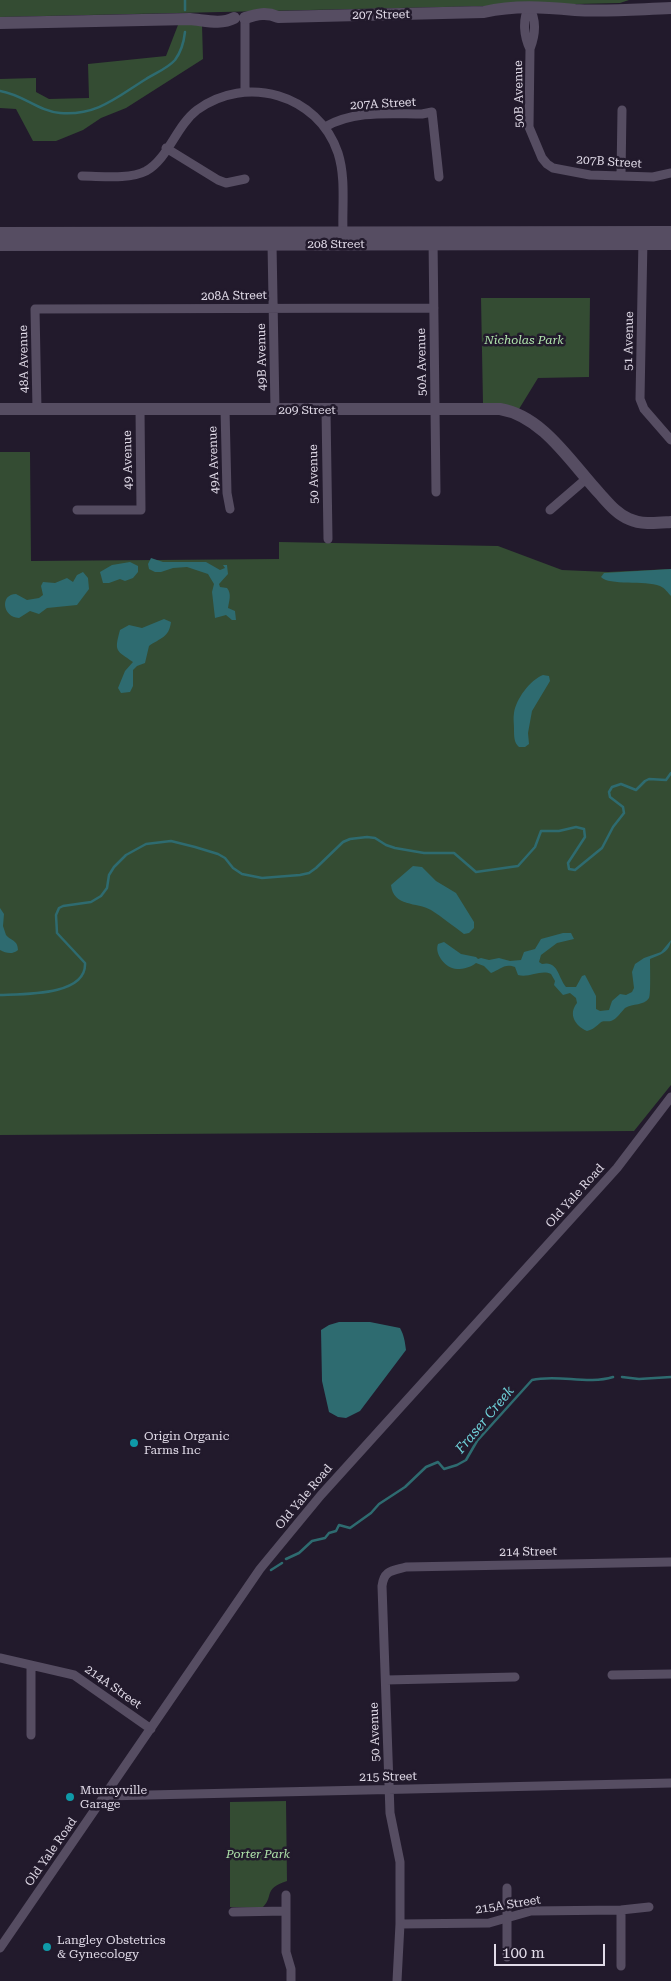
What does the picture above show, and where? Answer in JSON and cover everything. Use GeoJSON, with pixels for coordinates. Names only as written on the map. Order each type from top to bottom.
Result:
{"type":"FeatureCollection","features":[{"type":"Feature","properties":{"kind":"street","name":"207 Street"},"geometry":{"type":"LineString","coordinates":[[0,23],[190,19],[217,22],[257,14],[269,14],[278,17],[484,12],[500,15],[553,7],[576,10],[671,8]]}},
{"type":"Feature","properties":{"kind":"street","name":"50B Avenue"},"geometry":{"type":"LineString","coordinates":[[529,12],[525,39],[530,50],[530,127],[546,164]]}},
{"type":"Feature","properties":{"kind":"street"},"geometry":{"type":"LineString","coordinates":[[240,18],[245,91]]}},
{"type":"Feature","properties":{"kind":"street"},"geometry":{"type":"LineString","coordinates":[[82,176],[138,174],[154,165],[177,132],[195,112],[214,100],[245,91],[273,94],[292,100],[313,114],[325,128],[334,144],[342,169],[342,232]]}},
{"type":"Feature","properties":{"kind":"street"},"geometry":{"type":"LineString","coordinates":[[621,175],[622,110]]}},
{"type":"Feature","properties":{"kind":"street","name":"207A Street"},"geometry":{"type":"LineString","coordinates":[[325,128],[334,122],[350,117],[432,112],[439,176]]}},
{"type":"Feature","properties":{"kind":"street"},"geometry":{"type":"LineString","coordinates":[[166,148],[218,180],[226,183],[245,180]]}},
{"type":"Feature","properties":{"kind":"street","name":"207B Street"},"geometry":{"type":"LineString","coordinates":[[546,164],[553,168],[590,175],[653,177],[671,172]]}},
{"type":"Feature","properties":{"kind":"street","name":"208 Street"},"geometry":{"type":"LineString","coordinates":[[0,233],[342,232],[433,238]]}},
{"type":"Feature","properties":{"kind":"street","name":"208 Street"},"geometry":{"type":"LineString","coordinates":[[0,245],[272,244],[433,238],[643,238],[671,232]]}},
{"type":"Feature","properties":{"kind":"street","name":"50A Avenue"},"geometry":{"type":"LineString","coordinates":[[433,238],[436,492]]}},
{"type":"Feature","properties":{"kind":"street","name":"208 Street"},"geometry":{"type":"LineString","coordinates":[[643,238],[671,244]]}},
{"type":"Feature","properties":{"kind":"street","name":"51 Avenue"},"geometry":{"type":"LineString","coordinates":[[643,238],[640,399],[644,409],[671,440]]}},
{"type":"Feature","properties":{"kind":"street","name":"49B Avenue"},"geometry":{"type":"LineString","coordinates":[[272,244],[275,410]]}},
{"type":"Feature","properties":{"kind":"street","name":"208A Street"},"geometry":{"type":"LineString","coordinates":[[35,309],[434,308]]}},
{"type":"Feature","properties":{"kind":"street","name":"48A Avenue"},"geometry":{"type":"LineString","coordinates":[[35,309],[37,409]]}},
{"type":"Feature","properties":{"kind":"street","name":"209 Street"},"geometry":{"type":"LineString","coordinates":[[0,409],[500,409],[524,416],[546,433],[616,511],[630,519],[648,523],[671,522]]}},
{"type":"Feature","properties":{"kind":"street","name":"49 Avenue"},"geometry":{"type":"LineString","coordinates":[[77,510],[141,510],[140,409]]}},
{"type":"Feature","properties":{"kind":"street","name":"49A Avenue"},"geometry":{"type":"LineString","coordinates":[[226,409],[227,493],[230,509]]}},
{"type":"Feature","properties":{"kind":"street","name":"50 Avenue"},"geometry":{"type":"LineString","coordinates":[[326,410],[328,539]]}},
{"type":"Feature","properties":{"kind":"street"},"geometry":{"type":"LineString","coordinates":[[550,510],[586,479]]}},
{"type":"Feature","properties":{"kind":"street","name":"Old Yale Road"},"geometry":{"type":"LineString","coordinates":[[0,1948],[260,1569],[321,1496],[611,1174],[671,1097]]}},
{"type":"Feature","properties":{"kind":"street","name":"214 Street"},"geometry":{"type":"LineString","coordinates":[[387,1573],[406,1567],[671,1562]]}},
{"type":"Feature","properties":{"kind":"street","name":"50 Avenue"},"geometry":{"type":"LineString","coordinates":[[387,1573],[383,1578],[382,1586],[390,1813],[400,1855],[400,1924],[397,1981]]}},
{"type":"Feature","properties":{"kind":"street","name":"214A Street"},"geometry":{"type":"LineString","coordinates":[[0,1658],[74,1675],[152,1728]]}},
{"type":"Feature","properties":{"kind":"street"},"geometry":{"type":"LineString","coordinates":[[31,1665],[31,1735]]}},
{"type":"Feature","properties":{"kind":"street"},"geometry":{"type":"LineString","coordinates":[[612,1675],[671,1674]]}},
{"type":"Feature","properties":{"kind":"street"},"geometry":{"type":"LineString","coordinates":[[386,1680],[515,1677]]}},
{"type":"Feature","properties":{"kind":"street","name":"215 Street"},"geometry":{"type":"LineString","coordinates":[[106,1796],[671,1784]]}},
{"type":"Feature","properties":{"kind":"street"},"geometry":{"type":"LineString","coordinates":[[507,1888],[507,1957]]}},
{"type":"Feature","properties":{"kind":"street"},"geometry":{"type":"LineString","coordinates":[[286,1895],[286,1952],[291,1969],[291,1981]]}},
{"type":"Feature","properties":{"kind":"street","name":"215A Street"},"geometry":{"type":"LineString","coordinates":[[400,1924],[489,1923],[531,1911],[621,1910],[649,1907]]}},
{"type":"Feature","properties":{"kind":"street"},"geometry":{"type":"LineString","coordinates":[[621,1910],[621,1966]]}},
{"type":"Feature","properties":{"kind":"street"},"geometry":{"type":"LineString","coordinates":[[233,1912],[286,1911]]}},
{"type":"Feature","properties":{"kind":"green space"},"geometry":{"type":"Polygon","coordinates":[[[0,0],[629,0],[620,3],[0,17],[0,0]]]}},
{"type":"Feature","properties":{"kind":"green space"},"geometry":{"type":"Polygon","coordinates":[[[178,25],[202,25],[203,59],[126,108],[101,118],[83,130],[56,141],[33,141],[16,109],[0,108],[0,79],[36,78],[36,92],[49,99],[89,98],[88,64],[166,56],[178,25]]]}},
{"type":"Feature","properties":{"kind":"green space","name":"Nicholas Park"},"geometry":{"type":"Polygon","coordinates":[[[481,298],[590,298],[589,377],[538,378],[519,409],[483,404],[481,298]]]}},
{"type":"Feature","properties":{"kind":"green space"},"geometry":{"type":"Polygon","coordinates":[[[0,452],[30,452],[31,561],[279,559],[279,542],[498,546],[562,570],[608,572],[671,569],[671,1085],[634,1131],[0,1135],[0,452]]]}},
{"type":"Feature","properties":{"kind":"green space","name":"Porter Park"},"geometry":{"type":"Polygon","coordinates":[[[286,1801],[287,1881],[274,1887],[262,1908],[230,1907],[230,1802],[286,1801]]]}},
{"type":"Feature","properties":{"kind":"shaded area"},"geometry":{"type":"Polygon","coordinates":[[[151,558],[163,562],[206,562],[220,570],[225,568],[223,565],[227,565],[228,574],[219,584],[220,587],[229,590],[228,608],[235,611],[236,620],[232,620],[226,615],[215,618],[212,592],[214,584],[208,574],[187,567],[155,572],[149,569],[148,564],[151,558]]]}},
{"type":"Feature","properties":{"kind":"shaded area"},"geometry":{"type":"Polygon","coordinates":[[[130,562],[138,566],[138,572],[133,578],[125,581],[120,579],[103,583],[100,572],[112,565],[130,562]]]}},
{"type":"Feature","properties":{"kind":"shaded area"},"geometry":{"type":"Polygon","coordinates":[[[671,569],[671,596],[665,589],[653,584],[611,581],[601,577],[604,573],[671,569]]]}},
{"type":"Feature","properties":{"kind":"shaded area"},"geometry":{"type":"Polygon","coordinates":[[[83,572],[88,578],[89,589],[77,605],[47,608],[39,614],[30,611],[19,618],[13,617],[6,610],[5,601],[11,595],[16,594],[27,600],[39,598],[43,595],[41,586],[43,582],[55,583],[67,578],[73,582],[77,575],[83,572]]]}},
{"type":"Feature","properties":{"kind":"shaded area"},"geometry":{"type":"Polygon","coordinates":[[[164,619],[171,622],[166,635],[149,646],[145,663],[133,670],[133,686],[130,692],[121,693],[118,688],[125,671],[133,662],[118,650],[117,643],[120,630],[129,625],[142,628],[164,619]]]}},
{"type":"Feature","properties":{"kind":"shaded area"},"geometry":{"type":"Polygon","coordinates":[[[543,675],[549,676],[550,681],[532,711],[528,733],[529,744],[525,747],[519,747],[514,737],[515,708],[521,696],[533,681],[543,675]]]}},
{"type":"Feature","properties":{"kind":"shaded area"},"geometry":{"type":"Polygon","coordinates":[[[413,866],[422,867],[436,881],[456,893],[474,922],[474,928],[469,933],[464,934],[431,910],[407,903],[396,897],[391,885],[413,866]]]}},
{"type":"Feature","properties":{"kind":"shaded area"},"geometry":{"type":"Polygon","coordinates":[[[0,908],[4,914],[3,926],[6,935],[16,942],[18,947],[18,950],[14,953],[0,950],[0,908]]]}},
{"type":"Feature","properties":{"kind":"shaded area"},"geometry":{"type":"Polygon","coordinates":[[[563,933],[571,933],[574,939],[557,943],[541,955],[539,962],[551,964],[555,967],[566,987],[576,987],[582,976],[585,975],[596,996],[596,1009],[600,1011],[609,1010],[612,1001],[620,994],[626,995],[632,992],[634,988],[632,972],[635,964],[644,958],[661,952],[671,940],[667,950],[650,959],[650,991],[647,1001],[625,1008],[613,1020],[602,1022],[587,1031],[579,1026],[574,1019],[573,1011],[577,1003],[576,998],[570,993],[563,995],[554,985],[555,981],[551,974],[543,972],[522,976],[518,975],[515,967],[511,966],[502,967],[491,973],[484,966],[476,963],[472,966],[457,969],[445,964],[439,956],[437,948],[438,944],[444,942],[461,954],[478,959],[521,960],[524,952],[535,949],[541,939],[563,933]]]}},
{"type":"Feature","properties":{"kind":"shaded area"},"geometry":{"type":"Polygon","coordinates":[[[339,1322],[370,1322],[400,1328],[406,1350],[360,1411],[346,1418],[338,1417],[329,1412],[322,1381],[321,1330],[339,1322]]]}},
{"type":"Feature","properties":{"kind":"waterway"},"geometry":{"type":"LineString","coordinates":[[185,0],[185,10]]}},
{"type":"Feature","properties":{"kind":"waterway"},"geometry":{"type":"LineString","coordinates":[[0,91],[9,93],[52,112],[73,113],[96,108],[106,104],[172,63],[181,50],[185,32]]}},
{"type":"Feature","properties":{"kind":"waterway"},"geometry":{"type":"LineString","coordinates":[[0,995],[52,991],[76,982],[83,974],[85,963],[57,933],[56,915],[59,908],[91,902],[101,896],[107,888],[109,875],[114,867],[126,855],[146,844],[171,841],[195,847],[225,858],[233,868],[242,874],[262,878],[309,873],[343,842],[350,839],[367,837],[375,838],[395,848],[424,853],[454,853],[476,872],[518,866],[535,847],[541,831],[559,831],[576,827],[584,829],[585,837],[568,863],[569,869],[575,870],[602,848],[613,827],[624,813],[623,807],[610,797],[609,792],[612,787],[621,784],[636,790],[649,779],[666,780],[671,773]]}},
{"type":"Feature","properties":{"kind":"waterway","name":"Fraser Creek"},"geometry":{"type":"LineString","coordinates":[[286,1559],[299,1553],[312,1541],[325,1538],[329,1533],[336,1531],[339,1525],[350,1528],[371,1513],[379,1504],[405,1487],[426,1467],[438,1462],[444,1469],[466,1460],[477,1441],[532,1380],[542,1378],[593,1380],[613,1377]]}},
{"type":"Feature","properties":{"kind":"waterway","name":"Fraser Creek"},"geometry":{"type":"LineString","coordinates":[[622,1377],[639,1379],[671,1377]]}},
{"type":"Feature","properties":{"kind":"waterway","name":"Fraser Creek"},"geometry":{"type":"LineString","coordinates":[[271,1570],[282,1563]]}},
{"type":"Feature","properties":{"kind":"place","name":"Origin Organic Farms Inc"},"geometry":{"type":"Point","coordinates":[134,1443]}},
{"type":"Feature","properties":{"kind":"place","name":"Murrayville Garage"},"geometry":{"type":"Point","coordinates":[70,1797]}},
{"type":"Feature","properties":{"kind":"place","name":"Langley Obstetrics & Gynecology"},"geometry":{"type":"Point","coordinates":[47,1947]}}]}
